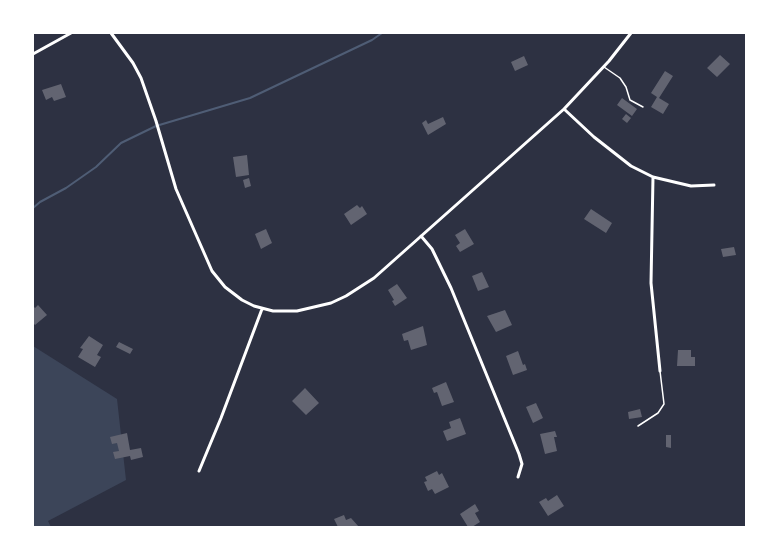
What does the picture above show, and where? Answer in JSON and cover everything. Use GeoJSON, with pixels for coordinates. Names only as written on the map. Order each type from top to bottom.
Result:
{"type":"FeatureCollection","features":[{"type":"Feature","properties":{"kind":"street"},"geometry":{"type":"LineString","coordinates":[[33,54],[71,33]]}},
{"type":"Feature","properties":{"kind":"street"},"geometry":{"type":"LineString","coordinates":[[111,33],[133,63],[141,78],[156,121],[176,189],[212,271],[234,294],[254,306],[273,311],[297,311],[331,303],[346,296],[374,278],[564,109],[604,67],[631,33]]}},
{"type":"Feature","properties":{"kind":"street"},"geometry":{"type":"LineString","coordinates":[[564,109],[594,138],[631,166],[653,177],[691,186],[714,185]]}},
{"type":"Feature","properties":{"kind":"street"},"geometry":{"type":"LineString","coordinates":[[653,177],[651,283],[660,371]]}},
{"type":"Feature","properties":{"kind":"street"},"geometry":{"type":"LineString","coordinates":[[421,236],[432,249],[451,288],[519,454],[522,464],[518,477]]}},
{"type":"Feature","properties":{"kind":"street"},"geometry":{"type":"LineString","coordinates":[[199,471],[222,418],[262,309]]}},
{"type":"Feature","properties":{"kind":"lane"},"geometry":{"type":"LineString","coordinates":[[604,67],[620,78],[626,87],[630,100],[643,107]]}},
{"type":"Feature","properties":{"kind":"lane"},"geometry":{"type":"LineString","coordinates":[[638,426],[658,412],[664,404],[660,371]]}},
{"type":"Feature","properties":{"kind":"shaded area"},"geometry":{"type":"Polygon","coordinates":[[[33,346],[117,399],[126,480],[48,521],[51,527],[33,527],[33,346]]]}},
{"type":"Feature","properties":{"kind":"building"},"geometry":{"type":"Polygon","coordinates":[[[720,55],[730,64],[717,77],[707,68],[720,55]]]}},
{"type":"Feature","properties":{"kind":"building"},"geometry":{"type":"Polygon","coordinates":[[[524,56],[528,65],[515,71],[511,62],[524,56]]]}},
{"type":"Feature","properties":{"kind":"building"},"geometry":{"type":"Polygon","coordinates":[[[665,71],[673,76],[659,98],[669,104],[663,114],[651,107],[657,97],[651,93],[665,71]]]}},
{"type":"Feature","properties":{"kind":"building"},"geometry":{"type":"Polygon","coordinates":[[[61,84],[66,97],[54,101],[52,97],[46,100],[42,90],[61,84]]]}},
{"type":"Feature","properties":{"kind":"building"},"geometry":{"type":"Polygon","coordinates":[[[622,98],[637,109],[632,116],[617,105],[622,98]]]}},
{"type":"Feature","properties":{"kind":"building"},"geometry":{"type":"Polygon","coordinates":[[[626,114],[631,118],[627,123],[622,119],[626,114]]]}},
{"type":"Feature","properties":{"kind":"building"},"geometry":{"type":"Polygon","coordinates":[[[443,117],[446,124],[428,135],[422,123],[426,120],[428,124],[443,117]]]}},
{"type":"Feature","properties":{"kind":"building"},"geometry":{"type":"Polygon","coordinates":[[[247,155],[249,175],[236,177],[233,157],[247,155]]]}},
{"type":"Feature","properties":{"kind":"building"},"geometry":{"type":"Polygon","coordinates":[[[249,178],[251,186],[245,188],[243,180],[249,178]]]}},
{"type":"Feature","properties":{"kind":"building"},"geometry":{"type":"Polygon","coordinates":[[[357,205],[360,208],[362,206],[367,214],[351,225],[344,214],[357,205]]]}},
{"type":"Feature","properties":{"kind":"building"},"geometry":{"type":"Polygon","coordinates":[[[591,209],[612,223],[606,233],[584,219],[591,209]]]}},
{"type":"Feature","properties":{"kind":"building"},"geometry":{"type":"Polygon","coordinates":[[[266,229],[272,243],[261,249],[255,234],[266,229]]]}},
{"type":"Feature","properties":{"kind":"building"},"geometry":{"type":"Polygon","coordinates":[[[465,229],[474,244],[460,252],[456,246],[460,243],[455,235],[465,229]]]}},
{"type":"Feature","properties":{"kind":"building"},"geometry":{"type":"Polygon","coordinates":[[[734,247],[736,255],[723,257],[721,249],[734,247]]]}},
{"type":"Feature","properties":{"kind":"building"},"geometry":{"type":"Polygon","coordinates":[[[482,272],[489,287],[478,291],[472,276],[482,272]]]}},
{"type":"Feature","properties":{"kind":"building"},"geometry":{"type":"Polygon","coordinates":[[[397,284],[407,298],[395,306],[392,301],[394,300],[388,290],[397,284]]]}},
{"type":"Feature","properties":{"kind":"building"},"geometry":{"type":"Polygon","coordinates":[[[38,305],[47,315],[35,325],[33,323],[33,306],[35,308],[38,305]]]}},
{"type":"Feature","properties":{"kind":"building"},"geometry":{"type":"Polygon","coordinates":[[[505,310],[512,325],[496,332],[487,316],[505,310]]]}},
{"type":"Feature","properties":{"kind":"building"},"geometry":{"type":"Polygon","coordinates":[[[423,326],[427,345],[411,350],[408,340],[404,341],[402,334],[423,326]]]}},
{"type":"Feature","properties":{"kind":"building"},"geometry":{"type":"Polygon","coordinates":[[[89,336],[103,345],[97,355],[101,357],[95,367],[78,357],[83,349],[80,348],[89,336]]]}},
{"type":"Feature","properties":{"kind":"building"},"geometry":{"type":"Polygon","coordinates":[[[119,342],[133,349],[130,354],[116,347],[119,342]]]}},
{"type":"Feature","properties":{"kind":"building"},"geometry":{"type":"Polygon","coordinates":[[[678,350],[691,350],[691,357],[695,357],[695,366],[677,366],[678,350]]]}},
{"type":"Feature","properties":{"kind":"building"},"geometry":{"type":"Polygon","coordinates":[[[518,351],[523,365],[525,364],[527,370],[513,375],[506,356],[518,351]]]}},
{"type":"Feature","properties":{"kind":"building"},"geometry":{"type":"Polygon","coordinates":[[[446,382],[454,402],[442,406],[437,392],[434,393],[432,388],[446,382]]]}},
{"type":"Feature","properties":{"kind":"building"},"geometry":{"type":"Polygon","coordinates":[[[305,388],[319,403],[306,415],[292,401],[305,388]]]}},
{"type":"Feature","properties":{"kind":"building"},"geometry":{"type":"Polygon","coordinates":[[[536,403],[543,418],[533,423],[526,407],[536,403]]]}},
{"type":"Feature","properties":{"kind":"building"},"geometry":{"type":"Polygon","coordinates":[[[640,409],[642,417],[629,419],[628,412],[640,409]]]}},
{"type":"Feature","properties":{"kind":"building"},"geometry":{"type":"Polygon","coordinates":[[[460,418],[466,434],[447,441],[443,431],[451,428],[449,422],[460,418]]]}},
{"type":"Feature","properties":{"kind":"building"},"geometry":{"type":"Polygon","coordinates":[[[555,431],[557,437],[554,437],[557,451],[545,454],[540,434],[555,431]]]}},
{"type":"Feature","properties":{"kind":"building"},"geometry":{"type":"Polygon","coordinates":[[[127,433],[130,450],[141,448],[143,457],[131,460],[130,456],[115,459],[113,452],[119,451],[117,443],[112,444],[110,437],[127,433]]]}},
{"type":"Feature","properties":{"kind":"building"},"geometry":{"type":"Polygon","coordinates":[[[666,435],[671,435],[671,448],[666,447],[666,435]]]}},
{"type":"Feature","properties":{"kind":"building"},"geometry":{"type":"Polygon","coordinates":[[[437,471],[439,475],[442,473],[449,487],[435,494],[432,489],[428,491],[424,482],[427,481],[425,477],[437,471]]]}},
{"type":"Feature","properties":{"kind":"building"},"geometry":{"type":"Polygon","coordinates":[[[557,495],[564,506],[548,516],[539,502],[546,498],[548,501],[557,495]]]}},
{"type":"Feature","properties":{"kind":"building"},"geometry":{"type":"Polygon","coordinates":[[[475,504],[479,511],[475,513],[480,522],[472,527],[468,527],[460,514],[475,504]]]}},
{"type":"Feature","properties":{"kind":"building"},"geometry":{"type":"Polygon","coordinates":[[[344,515],[346,520],[351,518],[359,527],[338,527],[334,519],[344,515]]]}},
{"type":"Feature","properties":{"kind":"waterway"},"geometry":{"type":"LineString","coordinates":[[33,208],[40,202],[66,188],[96,167],[121,143],[156,126],[250,98],[372,40],[382,33]]}}]}
